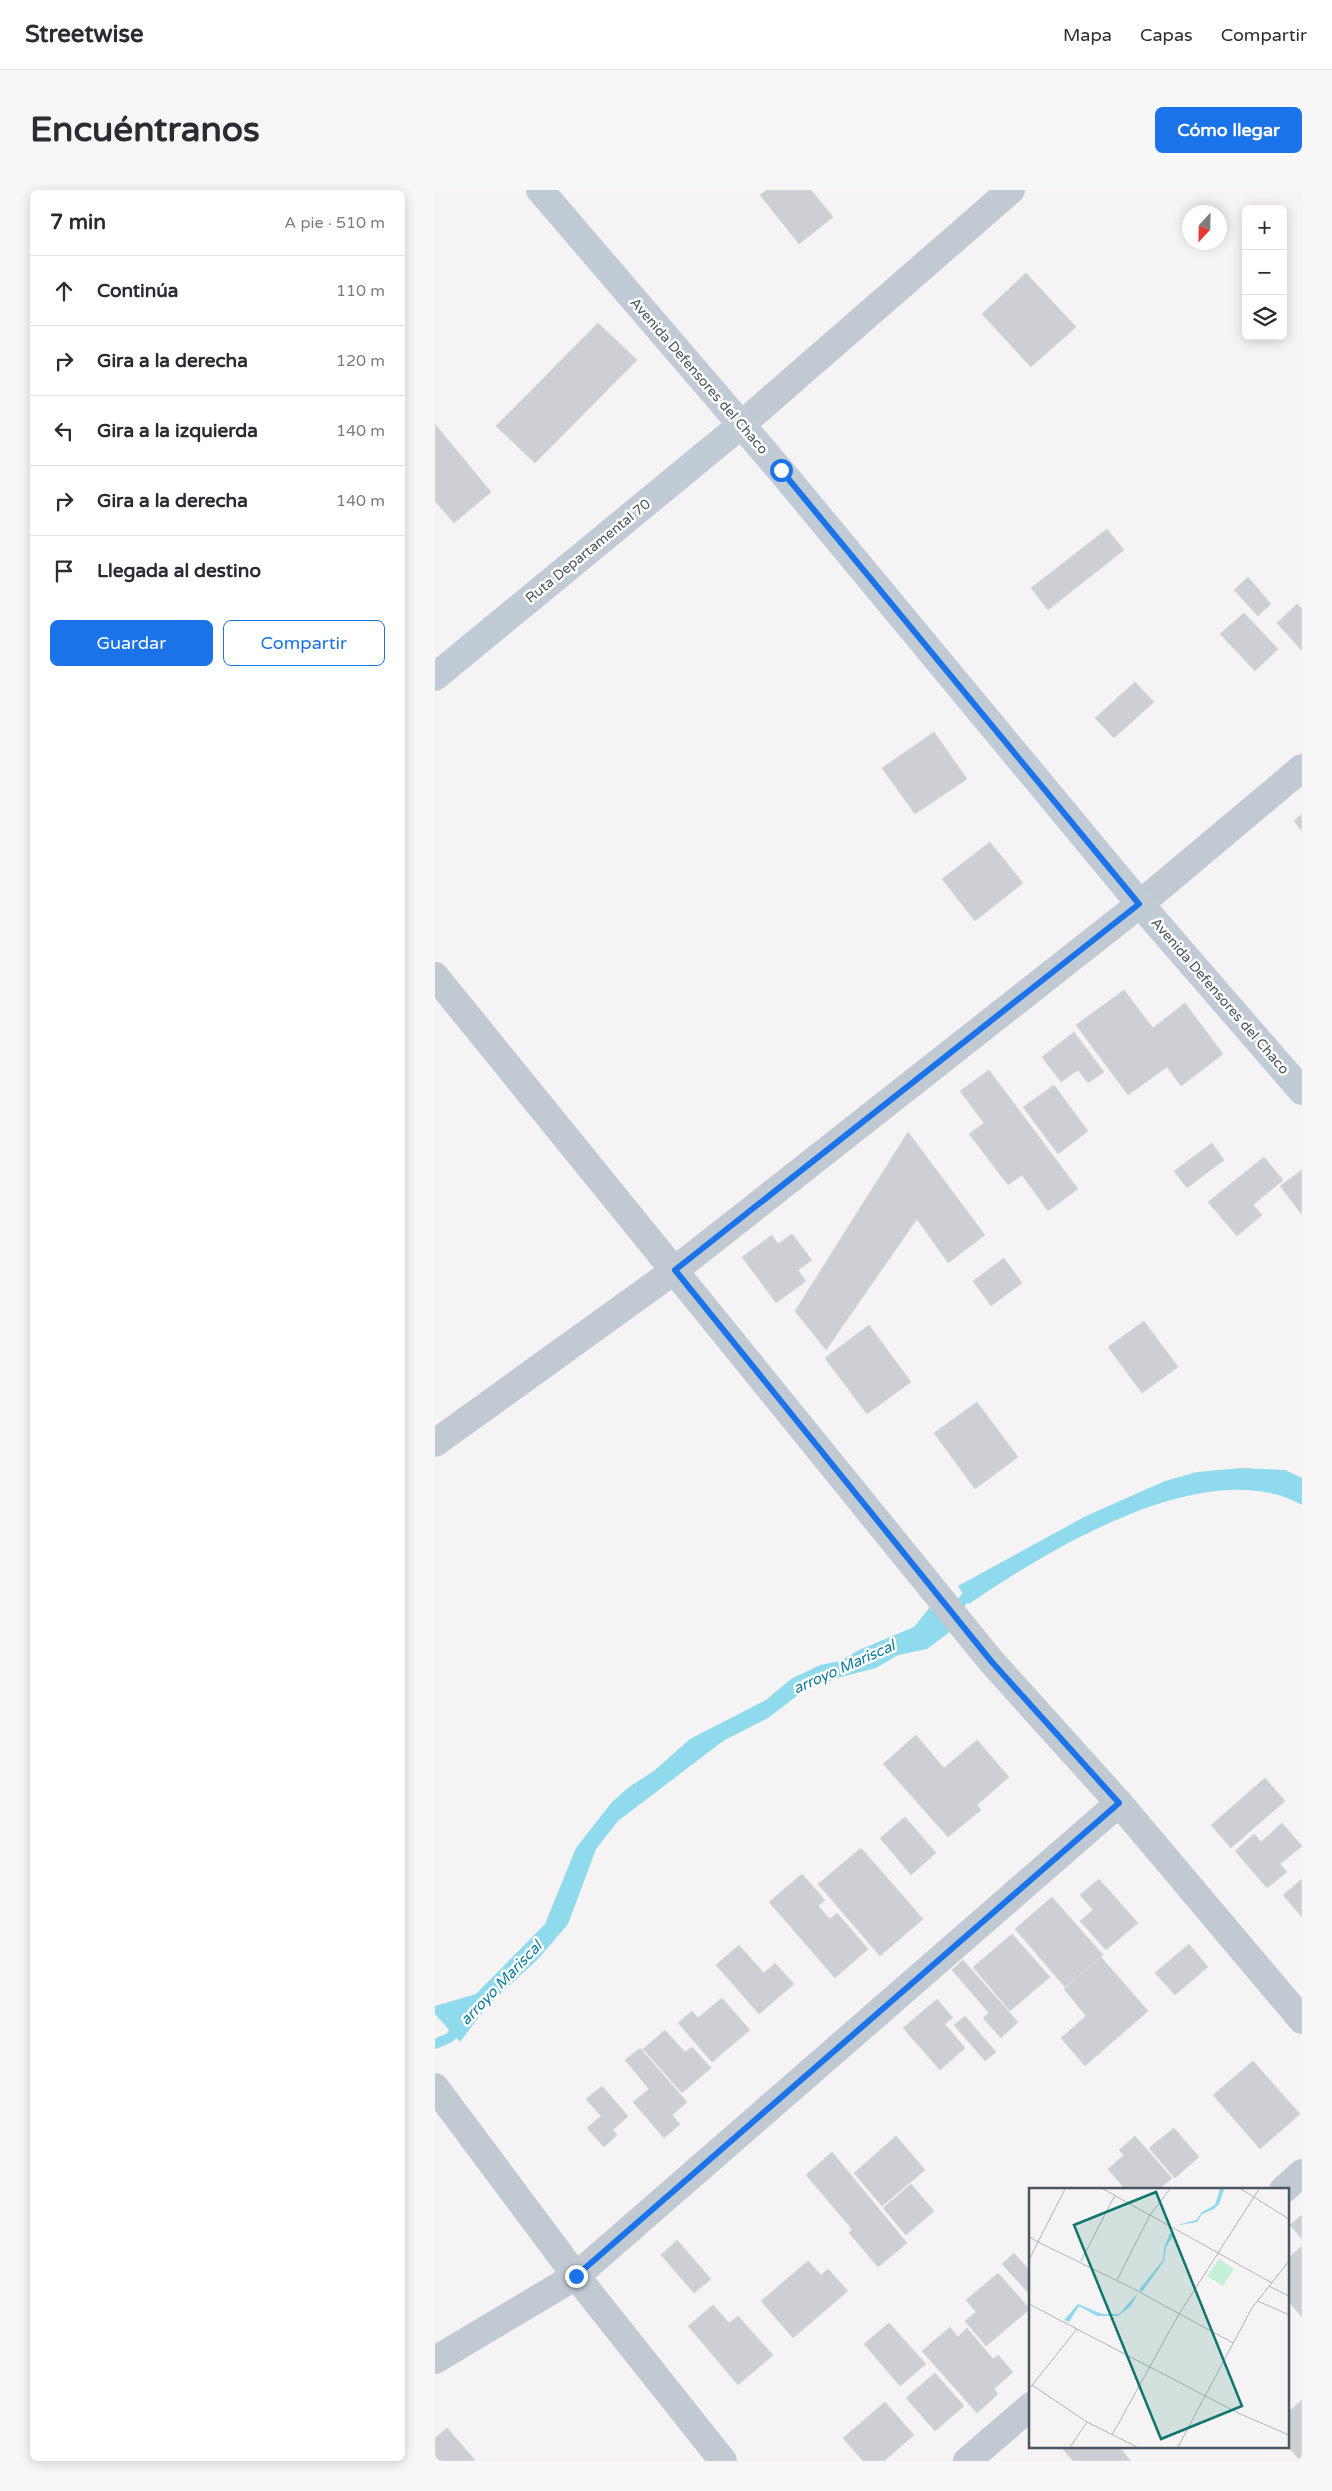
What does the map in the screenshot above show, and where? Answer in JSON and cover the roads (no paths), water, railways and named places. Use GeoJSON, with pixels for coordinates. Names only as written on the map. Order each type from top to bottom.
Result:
{"type":"FeatureCollection","features":[{"type":"Feature","properties":{"kind":"main road","name":"Avenida Defensores del Chaco"},"geometry":{"type":"LineString","coordinates":[[539,190],[741,425],[1139,904],[1302,1091]]}},
{"type":"Feature","properties":{"kind":"main road","name":"Ruta Departamental 70"},"geometry":{"type":"LineString","coordinates":[[435,677],[741,425]]}},
{"type":"Feature","properties":{"kind":"street"},"geometry":{"type":"LineString","coordinates":[[741,425],[1011,190]]}},
{"type":"Feature","properties":{"kind":"street"},"geometry":{"type":"LineString","coordinates":[[435,1443],[675,1270],[1139,904],[1302,768]]}},
{"type":"Feature","properties":{"kind":"street"},"geometry":{"type":"LineString","coordinates":[[435,976],[991,1661],[1119,1803],[1302,2020]]}},
{"type":"Feature","properties":{"kind":"street"},"geometry":{"type":"LineString","coordinates":[[435,2360],[576,2276],[1119,1803]]}},
{"type":"Feature","properties":{"kind":"street"},"geometry":{"type":"LineString","coordinates":[[436,2089],[576,2276],[723,2461]]}},
{"type":"Feature","properties":{"kind":"street"},"geometry":{"type":"LineString","coordinates":[[1285,2188],[1302,2173]]}},
{"type":"Feature","properties":{"kind":"street"},"geometry":{"type":"LineString","coordinates":[[967,2461],[1029,2408]]}},
{"type":"Feature","properties":{"kind":"water"},"geometry":{"type":"Polygon","coordinates":[[[1242,1468],[1285,1470],[1302,1478],[1302,1505],[1264,1492],[1221,1491],[1176,1499],[1129,1514],[1084,1535],[1041,1558],[969,1604],[958,1586],[1086,1516],[1165,1481],[1197,1472],[1242,1468]]]}},
{"type":"Feature","properties":{"kind":"water"},"geometry":{"type":"Polygon","coordinates":[[[930,1607],[951,1631],[927,1649],[898,1655],[876,1668],[837,1678],[802,1692],[768,1718],[723,1741],[618,1821],[596,1849],[568,1924],[538,1959],[487,2006],[460,2042],[435,2014],[435,2006],[476,1994],[545,1924],[576,1848],[612,1802],[629,1787],[654,1771],[690,1739],[766,1700],[791,1679],[820,1665],[840,1661],[859,1650],[914,1627],[930,1607]]]}},
{"type":"Feature","properties":{"kind":"waterway","name":"arroyo Mariscal"},"geometry":{"type":"LineString","coordinates":[[952,1613],[974,1588]]}},
{"type":"Feature","properties":{"kind":"waterway","name":"arroyo Mariscal"},"geometry":{"type":"LineString","coordinates":[[435,2044],[449,2038],[462,2024]]}}]}
